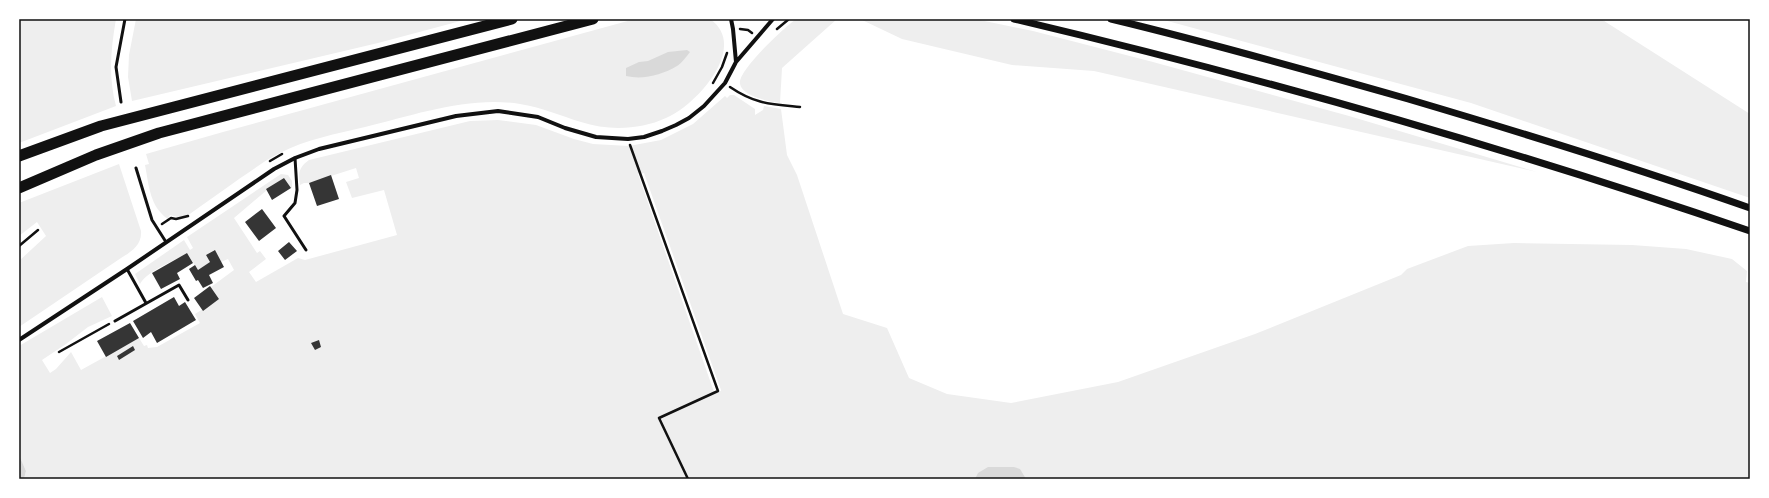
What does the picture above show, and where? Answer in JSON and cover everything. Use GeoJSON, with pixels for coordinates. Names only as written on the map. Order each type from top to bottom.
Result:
{"type":"FeatureCollection","features":[{"type":"Feature","properties":{"kind":"highway"},"geometry":{"type":"LineString","coordinates":[[19,156],[101,126],[512,19]]}},
{"type":"Feature","properties":{"kind":"highway"},"geometry":{"type":"LineString","coordinates":[[19,188],[96,155],[159,133],[593,19]]}},
{"type":"Feature","properties":{"kind":"street"},"geometry":{"type":"LineString","coordinates":[[730,19],[734,29],[736,62]]}},
{"type":"Feature","properties":{"kind":"street"},"geometry":{"type":"LineString","coordinates":[[19,340],[274,169],[295,158],[319,149],[456,116],[498,111],[538,117],[565,128],[596,137],[628,139],[644,137],[662,131],[689,118],[704,106],[725,83],[736,62],[773,19]]}},
{"type":"Feature","properties":{"kind":"street"},"geometry":{"type":"LineString","coordinates":[[1014,19],[1139,48],[1358,107],[1515,154],[1673,204],[1750,231]]}},
{"type":"Feature","properties":{"kind":"street"},"geometry":{"type":"LineString","coordinates":[[1111,19],[1305,69],[1534,136],[1678,182],[1750,208]]}},
{"type":"Feature","properties":{"kind":"lane"},"geometry":{"type":"LineString","coordinates":[[121,102],[116,67],[125,19]]}},
{"type":"Feature","properties":{"kind":"lane"},"geometry":{"type":"LineString","coordinates":[[295,158],[297,190],[294,203],[284,216],[306,250]]}},
{"type":"Feature","properties":{"kind":"lane"},"geometry":{"type":"LineString","coordinates":[[136,168],[149,215],[166,242]]}},
{"type":"Feature","properties":{"kind":"lane"},"geometry":{"type":"LineString","coordinates":[[127,269],[146,304]]}},
{"type":"Feature","properties":{"kind":"lane"},"geometry":{"type":"LineString","coordinates":[[115,321],[179,285],[188,300]]}},
{"type":"Feature","properties":{"kind":"path"},"geometry":{"type":"LineString","coordinates":[[734,29],[748,30],[758,37]]}},
{"type":"Feature","properties":{"kind":"path"},"geometry":{"type":"LineString","coordinates":[[709,87],[722,67],[727,52]]}},
{"type":"Feature","properties":{"kind":"path"},"geometry":{"type":"LineString","coordinates":[[725,83],[745,97],[765,104],[800,107]]}},
{"type":"Feature","properties":{"kind":"path"},"geometry":{"type":"LineString","coordinates":[[628,139],[718,391],[659,418],[688,479]]}},
{"type":"Feature","properties":{"kind":"path"},"geometry":{"type":"LineString","coordinates":[[269,161],[288,152]]}},
{"type":"Feature","properties":{"kind":"path"},"geometry":{"type":"LineString","coordinates":[[171,218],[176,219],[187,217],[193,213]]}},
{"type":"Feature","properties":{"kind":"path"},"geometry":{"type":"LineString","coordinates":[[19,246],[38,230]]}},
{"type":"Feature","properties":{"kind":"path"},"geometry":{"type":"LineString","coordinates":[[59,352],[115,321]]}},
{"type":"Feature","properties":{"kind":"shaded area"},"geometry":{"type":"Polygon","coordinates":[[[19,19],[116,19],[111,73],[113,95],[116,106],[19,143],[19,19]]]}},
{"type":"Feature","properties":{"kind":"shaded area"},"geometry":{"type":"Polygon","coordinates":[[[136,19],[468,19],[378,43],[132,101],[128,77],[129,55],[136,19]]]}},
{"type":"Feature","properties":{"kind":"shaded area"},"geometry":{"type":"Polygon","coordinates":[[[635,19],[710,19],[721,31],[724,45],[721,59],[714,74],[703,89],[678,111],[656,122],[635,127],[613,128],[591,125],[528,105],[500,102],[461,105],[422,112],[322,137],[290,148],[264,162],[187,216],[178,217],[170,215],[168,219],[157,208],[151,195],[145,165],[149,164],[146,154],[635,19]]]}},
{"type":"Feature","properties":{"kind":"shaded area"},"geometry":{"type":"Polygon","coordinates":[[[796,19],[837,19],[782,68],[780,103],[757,98],[746,92],[740,84],[741,78],[746,69],[782,31],[796,19]]]}},
{"type":"Feature","properties":{"kind":"shaded area"},"geometry":{"type":"Polygon","coordinates":[[[860,19],[975,19],[1033,31],[1153,62],[1349,116],[1537,172],[1094,71],[1012,65],[902,39],[860,19]]]}},
{"type":"Feature","properties":{"kind":"shaded area"},"geometry":{"type":"Polygon","coordinates":[[[1160,19],[1601,19],[1750,114],[1750,198],[1471,103],[1160,19]]]}},
{"type":"Feature","properties":{"kind":"shaded area"},"geometry":{"type":"Polygon","coordinates":[[[687,50],[690,52],[681,63],[665,72],[646,77],[626,76],[626,68],[639,62],[648,61],[668,52],[687,50]]]}},
{"type":"Feature","properties":{"kind":"shaded area"},"geometry":{"type":"Polygon","coordinates":[[[730,95],[734,95],[755,109],[755,115],[763,110],[764,106],[781,109],[787,155],[797,175],[843,314],[887,328],[909,378],[947,394],[1011,403],[1118,382],[1255,334],[1401,275],[1407,269],[1468,246],[1514,243],[1632,245],[1686,249],[1732,259],[1747,271],[1746,282],[1750,283],[1750,479],[24,479],[26,471],[19,455],[19,346],[102,297],[112,316],[88,327],[42,360],[50,373],[56,369],[71,352],[81,370],[139,338],[144,346],[147,345],[148,348],[157,347],[200,323],[195,314],[219,299],[211,287],[234,270],[228,259],[221,262],[214,250],[206,255],[210,262],[198,270],[187,253],[148,275],[140,284],[135,274],[184,240],[190,250],[193,248],[187,237],[281,174],[288,175],[292,181],[292,188],[284,178],[266,189],[267,190],[234,218],[257,253],[260,251],[266,259],[249,272],[256,282],[298,258],[305,260],[397,235],[384,190],[352,198],[346,182],[359,178],[356,168],[300,185],[299,177],[301,168],[309,160],[470,121],[498,120],[536,125],[574,139],[593,144],[629,146],[661,140],[693,124],[725,96],[727,98],[730,95]],[[644,173],[638,174],[714,392],[721,390],[644,173]]]}},
{"type":"Feature","properties":{"kind":"shaded area"},"geometry":{"type":"Polygon","coordinates":[[[119,164],[141,231],[138,244],[129,253],[19,327],[19,261],[46,236],[37,222],[19,236],[19,203],[119,164]]]}},
{"type":"Feature","properties":{"kind":"shaded area"},"geometry":{"type":"Polygon","coordinates":[[[19,455],[26,471],[24,479],[19,479],[19,455]]]}},
{"type":"Feature","properties":{"kind":"shaded area"},"geometry":{"type":"Polygon","coordinates":[[[988,467],[1014,467],[1020,469],[1026,479],[975,479],[978,473],[988,467]]]}},
{"type":"Feature","properties":{"kind":"building"},"geometry":{"type":"Polygon","coordinates":[[[331,175],[339,199],[317,206],[309,183],[331,175]]]}},
{"type":"Feature","properties":{"kind":"building"},"geometry":{"type":"Polygon","coordinates":[[[284,178],[291,188],[272,200],[266,189],[284,178]]]}},
{"type":"Feature","properties":{"kind":"building"},"geometry":{"type":"Polygon","coordinates":[[[262,209],[276,228],[259,241],[245,222],[262,209]]]}},
{"type":"Feature","properties":{"kind":"building"},"geometry":{"type":"Polygon","coordinates":[[[289,242],[297,251],[285,260],[278,251],[289,242]]]}},
{"type":"Feature","properties":{"kind":"building"},"geometry":{"type":"Polygon","coordinates":[[[215,250],[224,267],[209,275],[213,283],[203,288],[198,280],[196,281],[189,269],[195,265],[198,270],[210,262],[206,255],[215,250]]]}},
{"type":"Feature","properties":{"kind":"building"},"geometry":{"type":"Polygon","coordinates":[[[187,253],[193,263],[177,273],[180,279],[161,289],[152,273],[187,253]]]}},
{"type":"Feature","properties":{"kind":"building"},"geometry":{"type":"Polygon","coordinates":[[[210,286],[219,299],[203,311],[194,298],[210,286]]]}},
{"type":"Feature","properties":{"kind":"building"},"geometry":{"type":"Polygon","coordinates":[[[174,297],[179,306],[185,302],[196,320],[157,343],[151,332],[143,338],[133,321],[174,297]]]}},
{"type":"Feature","properties":{"kind":"building"},"geometry":{"type":"Polygon","coordinates":[[[130,323],[139,338],[106,357],[97,341],[130,323]]]}},
{"type":"Feature","properties":{"kind":"building"},"geometry":{"type":"Polygon","coordinates":[[[319,340],[321,347],[315,350],[311,343],[319,340]]]}},
{"type":"Feature","properties":{"kind":"building"},"geometry":{"type":"Polygon","coordinates":[[[133,346],[135,350],[119,360],[117,356],[133,346]]]}}]}
